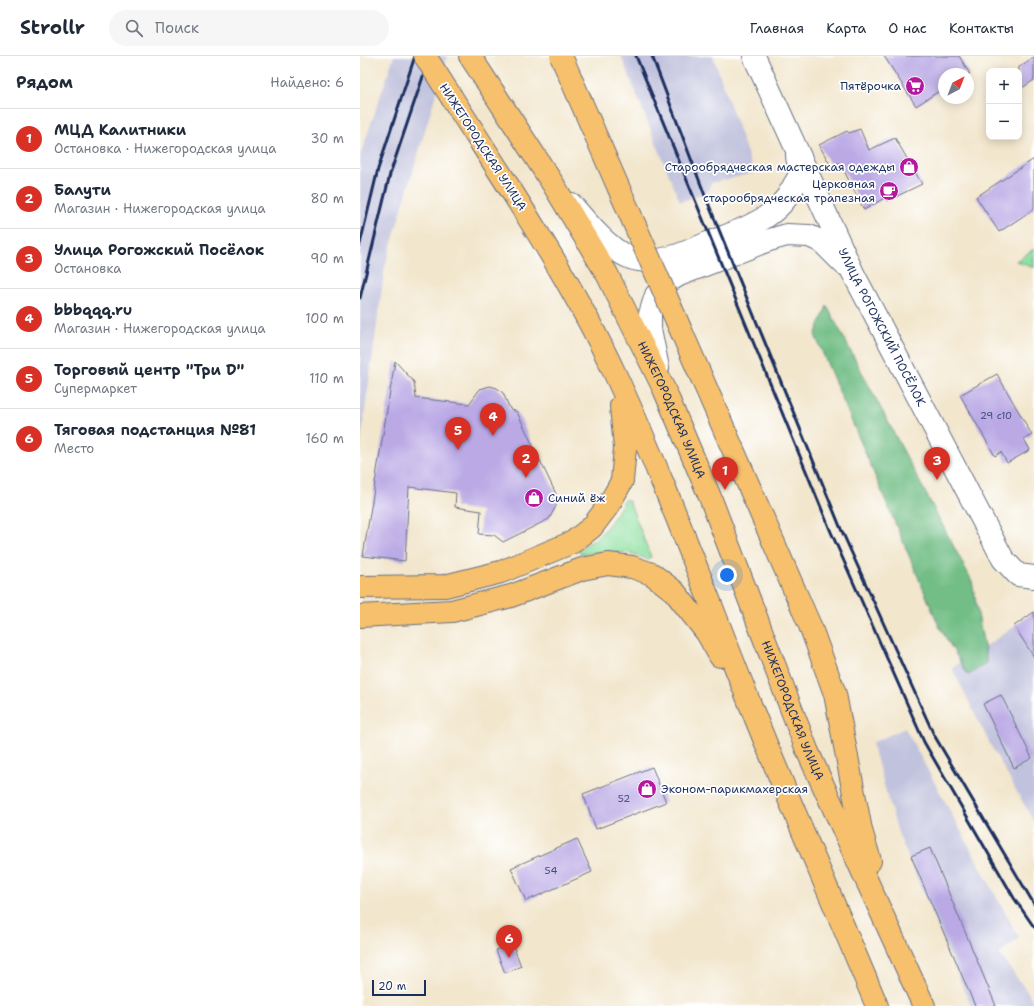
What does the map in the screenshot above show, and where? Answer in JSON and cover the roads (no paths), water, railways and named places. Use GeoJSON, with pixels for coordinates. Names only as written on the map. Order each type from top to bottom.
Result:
{"type":"FeatureCollection","features":[{"type":"Feature","properties":{"kind":"main road","name":"НИЖЕГОРОДСКАЯ УЛИЦА"},"geometry":{"type":"LineString","coordinates":[[425,56],[536,229],[616,375],[672,505],[751,706],[878,1006]]}},
{"type":"Feature","properties":{"kind":"main road","name":"НИЖЕГОРОДСКАЯ УЛИЦА"},"geometry":{"type":"LineString","coordinates":[[470,56],[553,184],[607,274],[664,389],[710,497],[807,750],[924,1006]]}},
{"type":"Feature","properties":{"kind":"main road"},"geometry":{"type":"LineString","coordinates":[[561,56],[811,628],[835,694],[861,830],[893,939]]}},
{"type":"Feature","properties":{"kind":"main road"},"geometry":{"type":"LineString","coordinates":[[360,587],[445,586],[501,572],[573,542],[592,527],[608,506],[622,481],[625,434],[616,375]]}},
{"type":"Feature","properties":{"kind":"main road"},"geometry":{"type":"LineString","coordinates":[[360,616],[452,611],[511,596],[582,569],[608,564],[632,566],[652,574],[674,591],[707,633],[751,706]]}},
{"type":"Feature","properties":{"kind":"street","name":"УЛИЦА РОГОЖСКИЙ ПОСЁЛОК"},"geometry":{"type":"LineString","coordinates":[[754,56],[853,273],[1003,559],[1018,575],[1034,577]]}},
{"type":"Feature","properties":{"kind":"street"},"geometry":{"type":"LineString","coordinates":[[553,184],[605,240],[621,253],[637,260],[671,258],[758,223],[775,210],[789,195],[799,174],[796,148]]}},
{"type":"Feature","properties":{"kind":"street"},"geometry":{"type":"LineString","coordinates":[[664,389],[650,329],[650,314],[656,295],[666,283],[680,275],[759,244],[787,235],[809,236],[824,244],[853,273]]}},
{"type":"Feature","properties":{"kind":"railway"},"geometry":{"type":"LineString","coordinates":[[360,244],[378,169],[415,56]]}},
{"type":"Feature","properties":{"kind":"railway"},"geometry":{"type":"LineString","coordinates":[[360,298],[390,174],[430,56]]}},
{"type":"Feature","properties":{"kind":"railway"},"geometry":{"type":"LineString","coordinates":[[636,56],[831,532],[924,742],[1014,898],[1034,927]]}},
{"type":"Feature","properties":{"kind":"railway"},"geometry":{"type":"LineString","coordinates":[[652,56],[704,193],[841,529],[881,618],[934,735],[1034,904]]}},
{"type":"Feature","properties":{"kind":"place","name":"Пятёрочка"},"geometry":{"type":"Point","coordinates":[915,86]}},
{"type":"Feature","properties":{"kind":"place","name":"Старообрядческая мастерская одежды"},"geometry":{"type":"Point","coordinates":[909,167]}},
{"type":"Feature","properties":{"kind":"place","name":"Церковная старообрядческая трапезная"},"geometry":{"type":"Point","coordinates":[889,191]}},
{"type":"Feature","properties":{"kind":"place","name":"bbbqqq.ru"},"geometry":{"type":"Point","coordinates":[493,436]}},
{"type":"Feature","properties":{"kind":"place","name":"Торговый центр \"Три D\""},"geometry":{"type":"Point","coordinates":[458,450]}},
{"type":"Feature","properties":{"kind":"place","name":"Балути"},"geometry":{"type":"Point","coordinates":[526,478]}},
{"type":"Feature","properties":{"kind":"place","name":"Улица Рогожский Посёлок"},"geometry":{"type":"Point","coordinates":[937,480]}},
{"type":"Feature","properties":{"kind":"place","name":"МЦД Калитники"},"geometry":{"type":"Point","coordinates":[725,490]}},
{"type":"Feature","properties":{"kind":"place","name":"Синий ёж"},"geometry":{"type":"Point","coordinates":[534,498]}},
{"type":"Feature","properties":{"kind":"place","name":"Эконом-парикмахерская"},"geometry":{"type":"Point","coordinates":[647,789]}},
{"type":"Feature","properties":{"kind":"place","name":"Тяговая подстанция №81"},"geometry":{"type":"Point","coordinates":[509,958]}}]}
